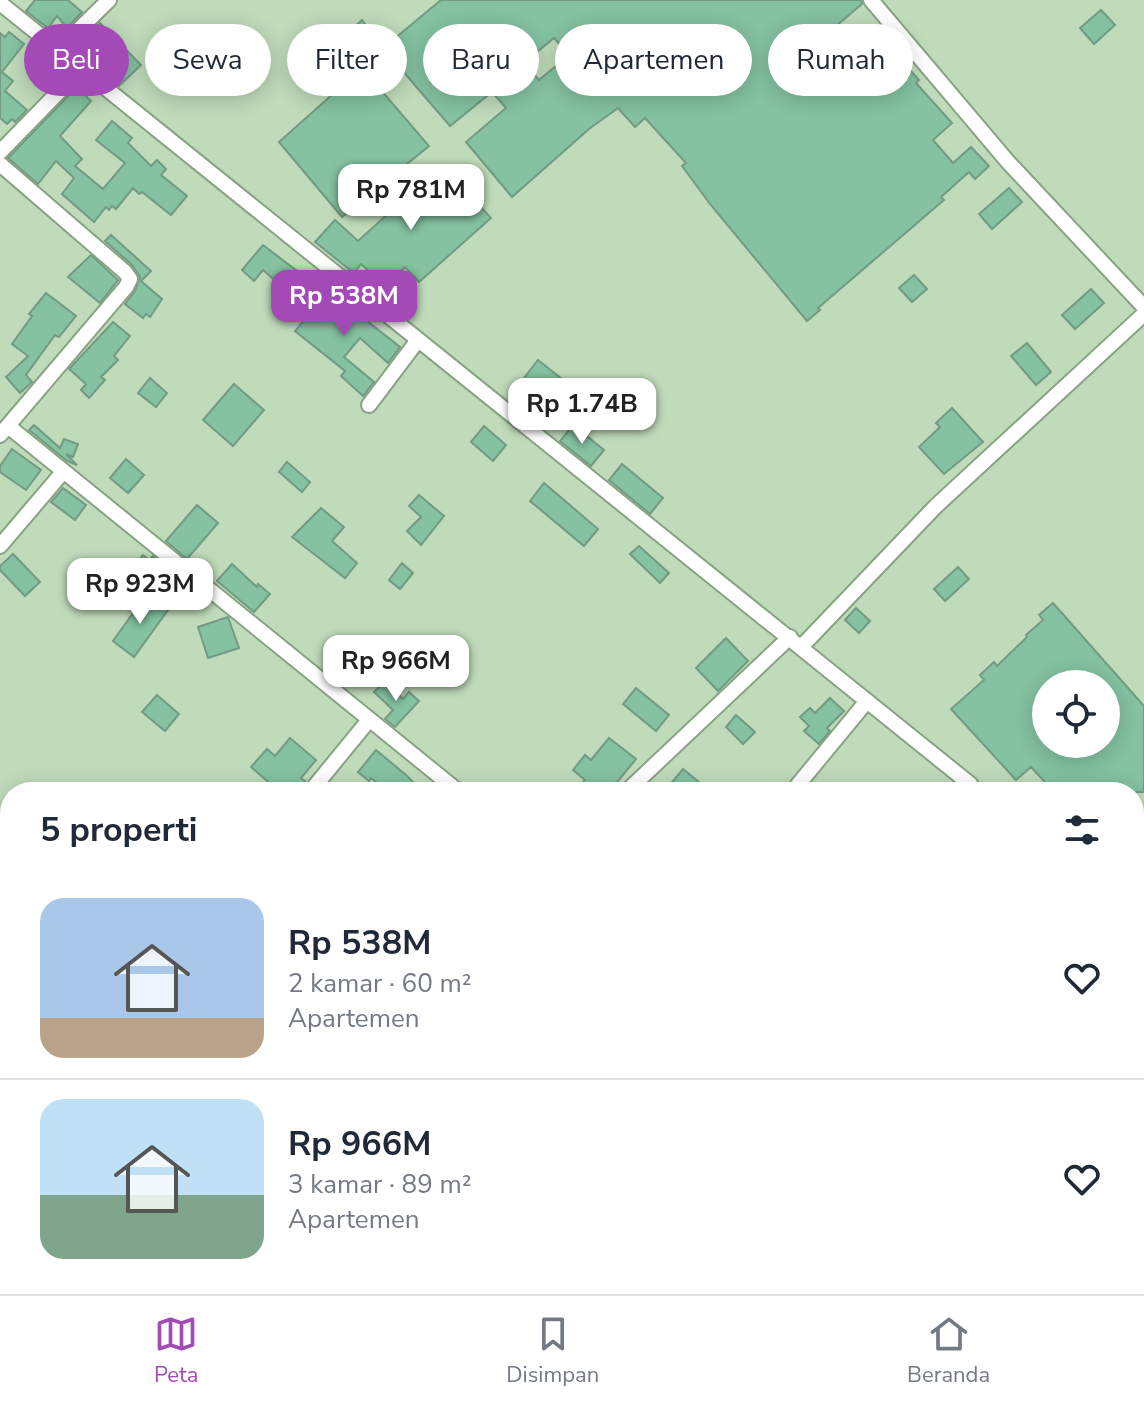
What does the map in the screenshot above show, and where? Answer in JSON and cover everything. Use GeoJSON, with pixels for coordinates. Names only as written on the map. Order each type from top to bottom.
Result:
{"type":"FeatureCollection","features":[{"type":"Feature","properties":{"kind":"street"},"geometry":{"type":"LineString","coordinates":[[85,24],[109,0]]}},
{"type":"Feature","properties":{"kind":"street"},"geometry":{"type":"LineString","coordinates":[[871,0],[1008,162],[1144,307]]}},
{"type":"Feature","properties":{"kind":"street"},"geometry":{"type":"LineString","coordinates":[[0,3],[26,24]]}},
{"type":"Feature","properties":{"kind":"street"},"geometry":{"type":"LineString","coordinates":[[2,146],[53,96]]}},
{"type":"Feature","properties":{"kind":"street"},"geometry":{"type":"LineString","coordinates":[[115,96],[968,782]]}},
{"type":"Feature","properties":{"kind":"street"},"geometry":{"type":"LineString","coordinates":[[0,164],[130,279],[4,430],[63,472],[444,782]]}},
{"type":"Feature","properties":{"kind":"street"},"geometry":{"type":"LineString","coordinates":[[637,782],[796,642],[936,506],[1144,314]]}},
{"type":"Feature","properties":{"kind":"street"},"geometry":{"type":"LineString","coordinates":[[369,405],[418,340]]}},
{"type":"Feature","properties":{"kind":"street"},"geometry":{"type":"LineString","coordinates":[[0,546],[63,472]]}},
{"type":"Feature","properties":{"kind":"street"},"geometry":{"type":"LineString","coordinates":[[800,782],[867,701]]}},
{"type":"Feature","properties":{"kind":"street"},"geometry":{"type":"LineString","coordinates":[[318,782],[369,720]]}},
{"type":"Feature","properties":{"kind":"building"},"geometry":{"type":"Polygon","coordinates":[[[35,0],[68,0],[82,12],[71,24],[64,24],[57,16],[51,24],[43,24],[26,11],[35,0]]]}},
{"type":"Feature","properties":{"kind":"building"},"geometry":{"type":"Polygon","coordinates":[[[441,0],[861,0],[862,4],[838,24],[768,24],[768,96],[913,96],[913,73],[919,80],[916,83],[952,123],[933,140],[953,163],[971,147],[989,166],[975,179],[969,172],[941,197],[944,200],[818,308],[820,310],[807,321],[710,204],[682,166],[686,163],[645,118],[635,127],[618,108],[589,129],[512,197],[466,142],[506,108],[496,96],[539,96],[539,80],[555,67],[555,96],[752,96],[752,24],[555,24],[555,39],[539,50],[539,24],[423,24],[423,95],[407,76],[407,28],[441,0]]]}},
{"type":"Feature","properties":{"kind":"building"},"geometry":{"type":"Polygon","coordinates":[[[1101,10],[1115,25],[1094,44],[1080,28],[1101,10]]]}},
{"type":"Feature","properties":{"kind":"building"},"geometry":{"type":"Polygon","coordinates":[[[9,32],[24,44],[2,72],[13,81],[5,91],[27,110],[15,122],[12,119],[7,124],[0,118],[0,33],[5,37],[9,32]]]}},
{"type":"Feature","properties":{"kind":"building"},"geometry":{"type":"Polygon","coordinates":[[[129,53],[141,65],[129,76],[129,53]]]}},
{"type":"Feature","properties":{"kind":"building"},"geometry":{"type":"Polygon","coordinates":[[[68,96],[86,96],[91,101],[60,136],[82,159],[75,166],[103,189],[125,163],[96,140],[112,121],[132,138],[128,143],[151,166],[157,160],[166,169],[161,175],[187,196],[171,215],[133,188],[116,209],[106,207],[94,222],[62,194],[74,178],[56,161],[38,184],[8,158],[68,96]]]}},
{"type":"Feature","properties":{"kind":"building"},"geometry":{"type":"Polygon","coordinates":[[[331,96],[386,96],[429,146],[342,217],[279,142],[331,96]]]}},
{"type":"Feature","properties":{"kind":"building"},"geometry":{"type":"Polygon","coordinates":[[[424,96],[487,96],[450,126],[424,96]]]}},
{"type":"Feature","properties":{"kind":"building"},"geometry":{"type":"Polygon","coordinates":[[[442,165],[491,218],[419,282],[405,267],[379,294],[371,287],[378,280],[361,264],[354,273],[315,242],[335,220],[358,241],[442,165]]]}},
{"type":"Feature","properties":{"kind":"building"},"geometry":{"type":"Polygon","coordinates":[[[1009,188],[1022,202],[992,229],[979,214],[1009,188]]]}},
{"type":"Feature","properties":{"kind":"building"},"geometry":{"type":"Polygon","coordinates":[[[111,235],[151,271],[141,281],[162,299],[150,317],[146,314],[143,318],[125,304],[135,291],[140,277],[132,265],[105,241],[111,235]]]}},
{"type":"Feature","properties":{"kind":"building"},"geometry":{"type":"Polygon","coordinates":[[[263,245],[301,274],[287,291],[263,270],[254,281],[242,270],[263,245]]]}},
{"type":"Feature","properties":{"kind":"building"},"geometry":{"type":"Polygon","coordinates":[[[91,255],[118,280],[100,303],[68,277],[91,255]]]}},
{"type":"Feature","properties":{"kind":"building"},"geometry":{"type":"Polygon","coordinates":[[[914,275],[927,289],[912,302],[899,288],[914,275]]]}},
{"type":"Feature","properties":{"kind":"building"},"geometry":{"type":"Polygon","coordinates":[[[1091,289],[1104,303],[1075,329],[1062,315],[1091,289]]]}},
{"type":"Feature","properties":{"kind":"building"},"geometry":{"type":"Polygon","coordinates":[[[329,291],[400,347],[388,363],[360,338],[344,357],[374,382],[363,396],[341,376],[345,371],[295,331],[329,291]]]}},
{"type":"Feature","properties":{"kind":"building"},"geometry":{"type":"Polygon","coordinates":[[[46,293],[76,316],[59,337],[55,335],[26,375],[32,382],[20,393],[6,377],[28,356],[12,344],[32,316],[29,314],[46,293]]]}},
{"type":"Feature","properties":{"kind":"building"},"geometry":{"type":"Polygon","coordinates":[[[113,322],[130,336],[114,356],[118,360],[101,377],[105,380],[89,398],[81,390],[86,384],[69,369],[113,322]]]}},
{"type":"Feature","properties":{"kind":"building"},"geometry":{"type":"Polygon","coordinates":[[[1027,343],[1051,372],[1036,385],[1011,356],[1027,343]]]}},
{"type":"Feature","properties":{"kind":"building"},"geometry":{"type":"Polygon","coordinates":[[[538,360],[562,379],[547,397],[524,378],[538,360]]]}},
{"type":"Feature","properties":{"kind":"building"},"geometry":{"type":"Polygon","coordinates":[[[150,378],[167,393],[156,407],[138,393],[150,378]]]}},
{"type":"Feature","properties":{"kind":"building"},"geometry":{"type":"Polygon","coordinates":[[[234,384],[264,410],[233,446],[203,420],[234,384]]]}},
{"type":"Feature","properties":{"kind":"building"},"geometry":{"type":"Polygon","coordinates":[[[952,408],[983,442],[944,474],[919,447],[940,427],[936,423],[952,408]]]}},
{"type":"Feature","properties":{"kind":"building"},"geometry":{"type":"Polygon","coordinates":[[[34,425],[60,448],[64,439],[78,444],[73,457],[66,454],[77,465],[67,461],[29,430],[34,425]]]}},
{"type":"Feature","properties":{"kind":"building"},"geometry":{"type":"Polygon","coordinates":[[[573,425],[604,450],[591,466],[560,441],[573,425]]]}},
{"type":"Feature","properties":{"kind":"building"},"geometry":{"type":"Polygon","coordinates":[[[484,426],[506,445],[493,461],[471,442],[484,426]]]}},
{"type":"Feature","properties":{"kind":"building"},"geometry":{"type":"Polygon","coordinates":[[[12,449],[41,470],[26,490],[0,472],[0,466],[12,449]]]}},
{"type":"Feature","properties":{"kind":"building"},"geometry":{"type":"Polygon","coordinates":[[[126,459],[144,475],[128,493],[110,478],[126,459]]]}},
{"type":"Feature","properties":{"kind":"building"},"geometry":{"type":"Polygon","coordinates":[[[287,462],[310,482],[302,492],[279,472],[287,462]]]}},
{"type":"Feature","properties":{"kind":"building"},"geometry":{"type":"Polygon","coordinates":[[[622,464],[663,498],[650,514],[609,480],[622,464]]]}},
{"type":"Feature","properties":{"kind":"building"},"geometry":{"type":"Polygon","coordinates":[[[544,483],[598,529],[584,546],[530,501],[544,483]]]}},
{"type":"Feature","properties":{"kind":"building"},"geometry":{"type":"Polygon","coordinates":[[[63,488],[86,505],[75,520],[51,502],[63,488]]]}},
{"type":"Feature","properties":{"kind":"building"},"geometry":{"type":"Polygon","coordinates":[[[419,495],[444,516],[421,545],[407,531],[421,517],[409,506],[419,495]]]}},
{"type":"Feature","properties":{"kind":"building"},"geometry":{"type":"Polygon","coordinates":[[[197,505],[218,523],[187,559],[166,541],[197,505]]]}},
{"type":"Feature","properties":{"kind":"building"},"geometry":{"type":"Polygon","coordinates":[[[321,508],[344,527],[332,541],[357,563],[345,578],[292,537],[321,508]]]}},
{"type":"Feature","properties":{"kind":"building"},"geometry":{"type":"Polygon","coordinates":[[[639,546],[669,573],[660,583],[630,554],[639,546]]]}},
{"type":"Feature","properties":{"kind":"building"},"geometry":{"type":"Polygon","coordinates":[[[13,554],[40,582],[25,596],[0,570],[0,566],[13,554]]]}},
{"type":"Feature","properties":{"kind":"building"},"geometry":{"type":"Polygon","coordinates":[[[143,555],[149,560],[153,556],[163,565],[140,596],[123,583],[143,555]]]}},
{"type":"Feature","properties":{"kind":"building"},"geometry":{"type":"Polygon","coordinates":[[[402,563],[413,573],[400,589],[389,580],[402,563]]]}},
{"type":"Feature","properties":{"kind":"building"},"geometry":{"type":"Polygon","coordinates":[[[232,564],[257,587],[258,584],[270,594],[254,612],[217,581],[232,564]]]}},
{"type":"Feature","properties":{"kind":"building"},"geometry":{"type":"Polygon","coordinates":[[[958,567],[969,579],[945,601],[934,589],[958,567]]]}},
{"type":"Feature","properties":{"kind":"building"},"geometry":{"type":"Polygon","coordinates":[[[146,595],[168,610],[134,657],[113,641],[146,595]]]}},
{"type":"Feature","properties":{"kind":"building"},"geometry":{"type":"Polygon","coordinates":[[[1053,603],[1112,670],[1032,670],[1032,758],[1120,758],[1120,679],[1144,706],[1144,782],[1045,782],[1031,767],[1016,780],[951,709],[984,680],[980,675],[994,662],[997,666],[1043,620],[1039,615],[1053,603]]]}},
{"type":"Feature","properties":{"kind":"building"},"geometry":{"type":"Polygon","coordinates":[[[856,608],[870,621],[859,633],[845,620],[856,608]]]}},
{"type":"Feature","properties":{"kind":"building"},"geometry":{"type":"Polygon","coordinates":[[[228,617],[239,648],[208,658],[198,627],[228,617]]]}},
{"type":"Feature","properties":{"kind":"building"},"geometry":{"type":"Polygon","coordinates":[[[726,638],[748,661],[718,691],[696,668],[726,638]]]}},
{"type":"Feature","properties":{"kind":"building"},"geometry":{"type":"Polygon","coordinates":[[[385,681],[403,699],[409,692],[419,701],[395,727],[385,719],[393,710],[374,692],[385,681]]]}},
{"type":"Feature","properties":{"kind":"building"},"geometry":{"type":"Polygon","coordinates":[[[636,688],[669,715],[656,731],[623,704],[636,688]]]}},
{"type":"Feature","properties":{"kind":"building"},"geometry":{"type":"Polygon","coordinates":[[[157,695],[179,714],[165,731],[142,712],[157,695]]]}},
{"type":"Feature","properties":{"kind":"building"},"geometry":{"type":"Polygon","coordinates":[[[830,698],[844,711],[827,728],[830,731],[819,744],[804,731],[809,726],[800,717],[810,708],[815,713],[830,698]]]}},
{"type":"Feature","properties":{"kind":"building"},"geometry":{"type":"Polygon","coordinates":[[[736,715],[755,732],[743,744],[726,727],[736,715]]]}},
{"type":"Feature","properties":{"kind":"building"},"geometry":{"type":"Polygon","coordinates":[[[290,738],[316,760],[301,778],[304,782],[268,782],[251,767],[267,749],[275,756],[290,738]]]}},
{"type":"Feature","properties":{"kind":"building"},"geometry":{"type":"Polygon","coordinates":[[[609,738],[636,759],[617,782],[583,782],[585,780],[573,770],[585,755],[591,760],[609,738]]]}},
{"type":"Feature","properties":{"kind":"building"},"geometry":{"type":"Polygon","coordinates":[[[376,750],[413,782],[376,782],[371,778],[369,781],[358,772],[376,750]]]}},
{"type":"Feature","properties":{"kind":"building"},"geometry":{"type":"Polygon","coordinates":[[[683,769],[699,782],[672,782],[683,769]]]}}]}
